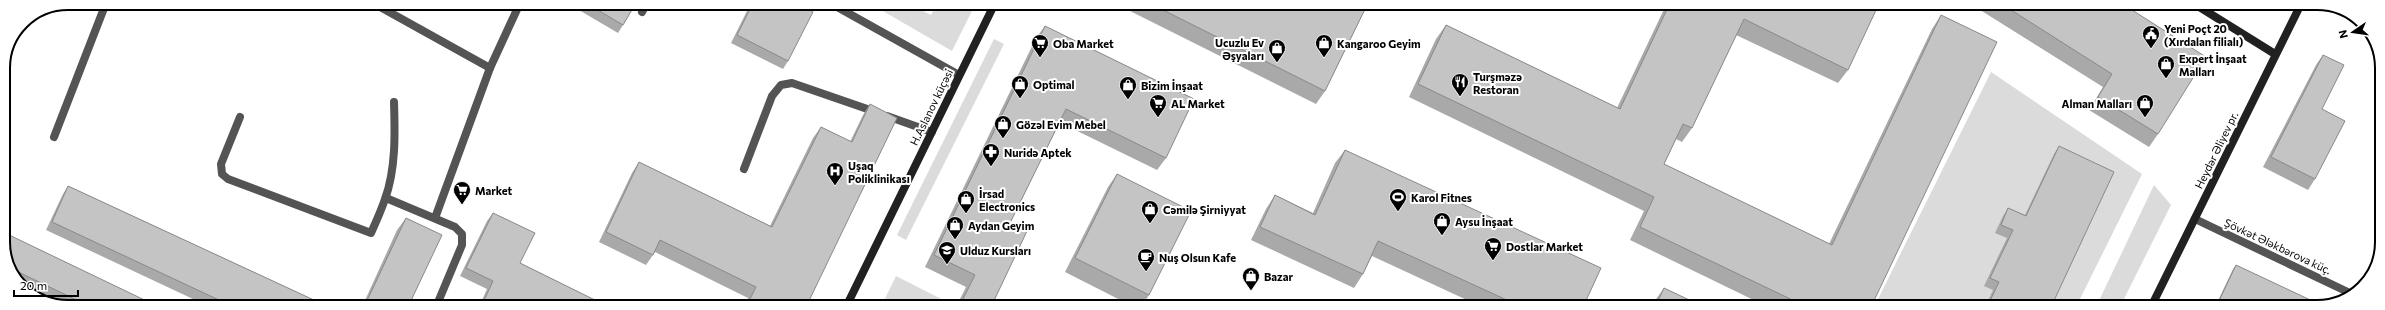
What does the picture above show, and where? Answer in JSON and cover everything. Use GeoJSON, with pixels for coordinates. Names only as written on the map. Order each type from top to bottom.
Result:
{"type":"FeatureCollection","features":[{"type":"Feature","properties":{"kind":"street"},"geometry":{"type":"LineString","coordinates":[[54,137],[103,10]]}},
{"type":"Feature","properties":{"kind":"street"},"geometry":{"type":"LineString","coordinates":[[386,10],[490,68]]}},
{"type":"Feature","properties":{"kind":"street"},"geometry":{"type":"LineString","coordinates":[[435,218],[490,68],[517,10]]}},
{"type":"Feature","properties":{"kind":"street"},"geometry":{"type":"LineString","coordinates":[[843,10],[960,75]]}},
{"type":"Feature","properties":{"kind":"street","name":"H.Aslanov küçəsi"},"geometry":{"type":"LineString","coordinates":[[849,300],[992,10]]}},
{"type":"Feature","properties":{"kind":"street"},"geometry":{"type":"LineString","coordinates":[[2204,10],[2275,54]]}},
{"type":"Feature","properties":{"kind":"street","name":"Heydər Əliyev pr."},"geometry":{"type":"LineString","coordinates":[[2155,300],[2298,10]]}},
{"type":"Feature","properties":{"kind":"street"},"geometry":{"type":"LineString","coordinates":[[744,169],[772,96],[781,85],[792,83],[932,132]]}},
{"type":"Feature","properties":{"kind":"street"},"geometry":{"type":"LineString","coordinates":[[240,117],[222,164],[222,174],[228,179],[371,233],[386,198],[395,134],[394,102]]}},
{"type":"Feature","properties":{"kind":"street"},"geometry":{"type":"LineString","coordinates":[[386,198],[455,226],[462,234],[462,245],[439,300]]}},
{"type":"Feature","properties":{"kind":"street","name":"Şövkət Ələkbərova küç."},"geometry":{"type":"LineString","coordinates":[[2195,219],[2347,291]]}},
{"type":"Feature","properties":{"kind":"shaded area"},"geometry":{"type":"Polygon","coordinates":[[[881,10],[921,10],[931,15],[934,10],[972,10],[952,51],[881,10]]]}},
{"type":"Feature","properties":{"kind":"shaded area"},"geometry":{"type":"Polygon","coordinates":[[[994,39],[1004,44],[906,240],[897,235],[994,39]]]}},
{"type":"Feature","properties":{"kind":"shaded area"},"geometry":{"type":"Polygon","coordinates":[[[1991,72],[2142,174],[2079,300],[1877,300],[1991,72]]]}},
{"type":"Feature","properties":{"kind":"shaded area"},"geometry":{"type":"Polygon","coordinates":[[[2154,185],[2171,205],[2124,300],[2099,300],[2154,185]]]}},
{"type":"Feature","properties":{"kind":"shaded area"},"geometry":{"type":"Polygon","coordinates":[[[896,276],[943,300],[884,300],[896,276]]]}},
{"type":"Feature","properties":{"kind":"building"},"geometry":{"type":"Polygon","coordinates":[[[598,10],[632,10],[623,25],[598,10]]]}},
{"type":"Feature","properties":{"kind":"building"},"geometry":{"type":"Polygon","coordinates":[[[750,10],[809,10],[813,12],[788,61],[737,35],[750,10]]]}},
{"type":"Feature","properties":{"kind":"building"},"geometry":{"type":"Polygon","coordinates":[[[1163,10],[1365,10],[1325,91],[1163,10]]]}},
{"type":"Feature","properties":{"kind":"building"},"geometry":{"type":"Polygon","coordinates":[[[1667,10],[1876,10],[1848,70],[1744,19],[1692,128],[1683,124],[1664,164],[1832,245],[1941,15],[1997,42],[1874,300],[1792,300],[1640,227],[1654,197],[1418,84],[1446,25],[1620,109],[1667,10]]]}},
{"type":"Feature","properties":{"kind":"building"},"geometry":{"type":"Polygon","coordinates":[[[2011,10],[2132,10],[2206,57],[2158,134],[2098,97],[2112,74],[2011,10]]]}},
{"type":"Feature","properties":{"kind":"building"},"geometry":{"type":"Polygon","coordinates":[[[1045,26],[1194,99],[1166,158],[1066,109],[1010,223],[1027,231],[994,300],[962,300],[975,275],[934,255],[1045,26]]]}},
{"type":"Feature","properties":{"kind":"building"},"geometry":{"type":"Polygon","coordinates":[[[2323,55],[2344,65],[2322,109],[2345,121],[2315,179],[2271,157],[2323,55]]]}},
{"type":"Feature","properties":{"kind":"building"},"geometry":{"type":"Polygon","coordinates":[[[870,104],[897,118],[809,300],[750,300],[756,287],[660,240],[653,255],[606,232],[639,162],[772,227],[821,127],[852,142],[870,104]]]}},
{"type":"Feature","properties":{"kind":"building"},"geometry":{"type":"Polygon","coordinates":[[[2059,146],[2114,172],[2054,300],[1990,300],[1999,282],[1990,278],[2013,230],[2001,225],[2008,208],[2026,216],[2059,146]]]}},
{"type":"Feature","properties":{"kind":"building"},"geometry":{"type":"Polygon","coordinates":[[[1345,150],[1601,268],[1586,300],[1507,300],[1378,241],[1363,274],[1260,227],[1275,195],[1315,215],[1345,150]]]}},
{"type":"Feature","properties":{"kind":"building"},"geometry":{"type":"Polygon","coordinates":[[[1117,174],[1191,211],[1149,295],[1075,258],[1117,174]]]}},
{"type":"Feature","properties":{"kind":"building"},"geometry":{"type":"Polygon","coordinates":[[[68,186],[314,300],[219,300],[52,222],[68,186]]]}},
{"type":"Feature","properties":{"kind":"building"},"geometry":{"type":"Polygon","coordinates":[[[493,213],[535,233],[520,263],[595,300],[484,300],[493,281],[466,268],[493,213]]]}},
{"type":"Feature","properties":{"kind":"building"},"geometry":{"type":"Polygon","coordinates":[[[406,218],[442,235],[411,300],[367,300],[406,218]]]}},
{"type":"Feature","properties":{"kind":"building"},"geometry":{"type":"Polygon","coordinates":[[[10,235],[145,300],[77,300],[19,272],[11,253],[10,235]]]}},
{"type":"Feature","properties":{"kind":"building"},"geometry":{"type":"Polygon","coordinates":[[[2236,265],[2310,300],[2219,300],[2236,265]]]}},
{"type":"Feature","properties":{"kind":"building"},"geometry":{"type":"Polygon","coordinates":[[[1664,288],[1689,300],[1658,300],[1664,288]]]}},
{"type":"Feature","properties":{"kind":"place","name":"Yeni Poçt 20 (Xırdalan filialı)"},"geometry":{"type":"Point","coordinates":[2151,49]}},
{"type":"Feature","properties":{"kind":"place","name":"Oba Market"},"geometry":{"type":"Point","coordinates":[1040,58]}},
{"type":"Feature","properties":{"kind":"place","name":"Kangaroo Geyim"},"geometry":{"type":"Point","coordinates":[1324,58]}},
{"type":"Feature","properties":{"kind":"place","name":"Ucuzlu Ev Əşyaları"},"geometry":{"type":"Point","coordinates":[1277,63]}},
{"type":"Feature","properties":{"kind":"place","name":"Expert İnşaat Malları"},"geometry":{"type":"Point","coordinates":[2166,79]}},
{"type":"Feature","properties":{"kind":"place","name":"Turşməzə Restoran"},"geometry":{"type":"Point","coordinates":[1460,97]}},
{"type":"Feature","properties":{"kind":"place","name":"Optimal"},"geometry":{"type":"Point","coordinates":[1020,99]}},
{"type":"Feature","properties":{"kind":"place","name":"Bizim İnşaat"},"geometry":{"type":"Point","coordinates":[1128,100]}},
{"type":"Feature","properties":{"kind":"place","name":"AL Market"},"geometry":{"type":"Point","coordinates":[1158,118]}},
{"type":"Feature","properties":{"kind":"place","name":"Alman Malları"},"geometry":{"type":"Point","coordinates":[2145,118]}},
{"type":"Feature","properties":{"kind":"place","name":"Gözəl Evim Mebel"},"geometry":{"type":"Point","coordinates":[1003,139]}},
{"type":"Feature","properties":{"kind":"place","name":"Nuridə Aptek"},"geometry":{"type":"Point","coordinates":[991,167]}},
{"type":"Feature","properties":{"kind":"place","name":"Uşaq Poliklinikası"},"geometry":{"type":"Point","coordinates":[835,186]}},
{"type":"Feature","properties":{"kind":"place","name":"Market"},"geometry":{"type":"Point","coordinates":[462,205]}},
{"type":"Feature","properties":{"kind":"place","name":"Karol Fitnes"},"geometry":{"type":"Point","coordinates":[1398,212]}},
{"type":"Feature","properties":{"kind":"place","name":"İrsad Electronics"},"geometry":{"type":"Point","coordinates":[966,214]}},
{"type":"Feature","properties":{"kind":"place","name":"Cəmilə Şirniyyat"},"geometry":{"type":"Point","coordinates":[1150,224]}},
{"type":"Feature","properties":{"kind":"place","name":"Aysu İnşaat"},"geometry":{"type":"Point","coordinates":[1442,236]}},
{"type":"Feature","properties":{"kind":"place","name":"Aydan Geyim"},"geometry":{"type":"Point","coordinates":[955,240]}},
{"type":"Feature","properties":{"kind":"place","name":"Dostlar Market"},"geometry":{"type":"Point","coordinates":[1493,261]}},
{"type":"Feature","properties":{"kind":"place","name":"Ulduz Kursları"},"geometry":{"type":"Point","coordinates":[947,265]}},
{"type":"Feature","properties":{"kind":"place","name":"Nuş Olsun Kafe"},"geometry":{"type":"Point","coordinates":[1146,272]}},
{"type":"Feature","properties":{"kind":"place","name":"Bazar"},"geometry":{"type":"Point","coordinates":[1251,291]}}]}
